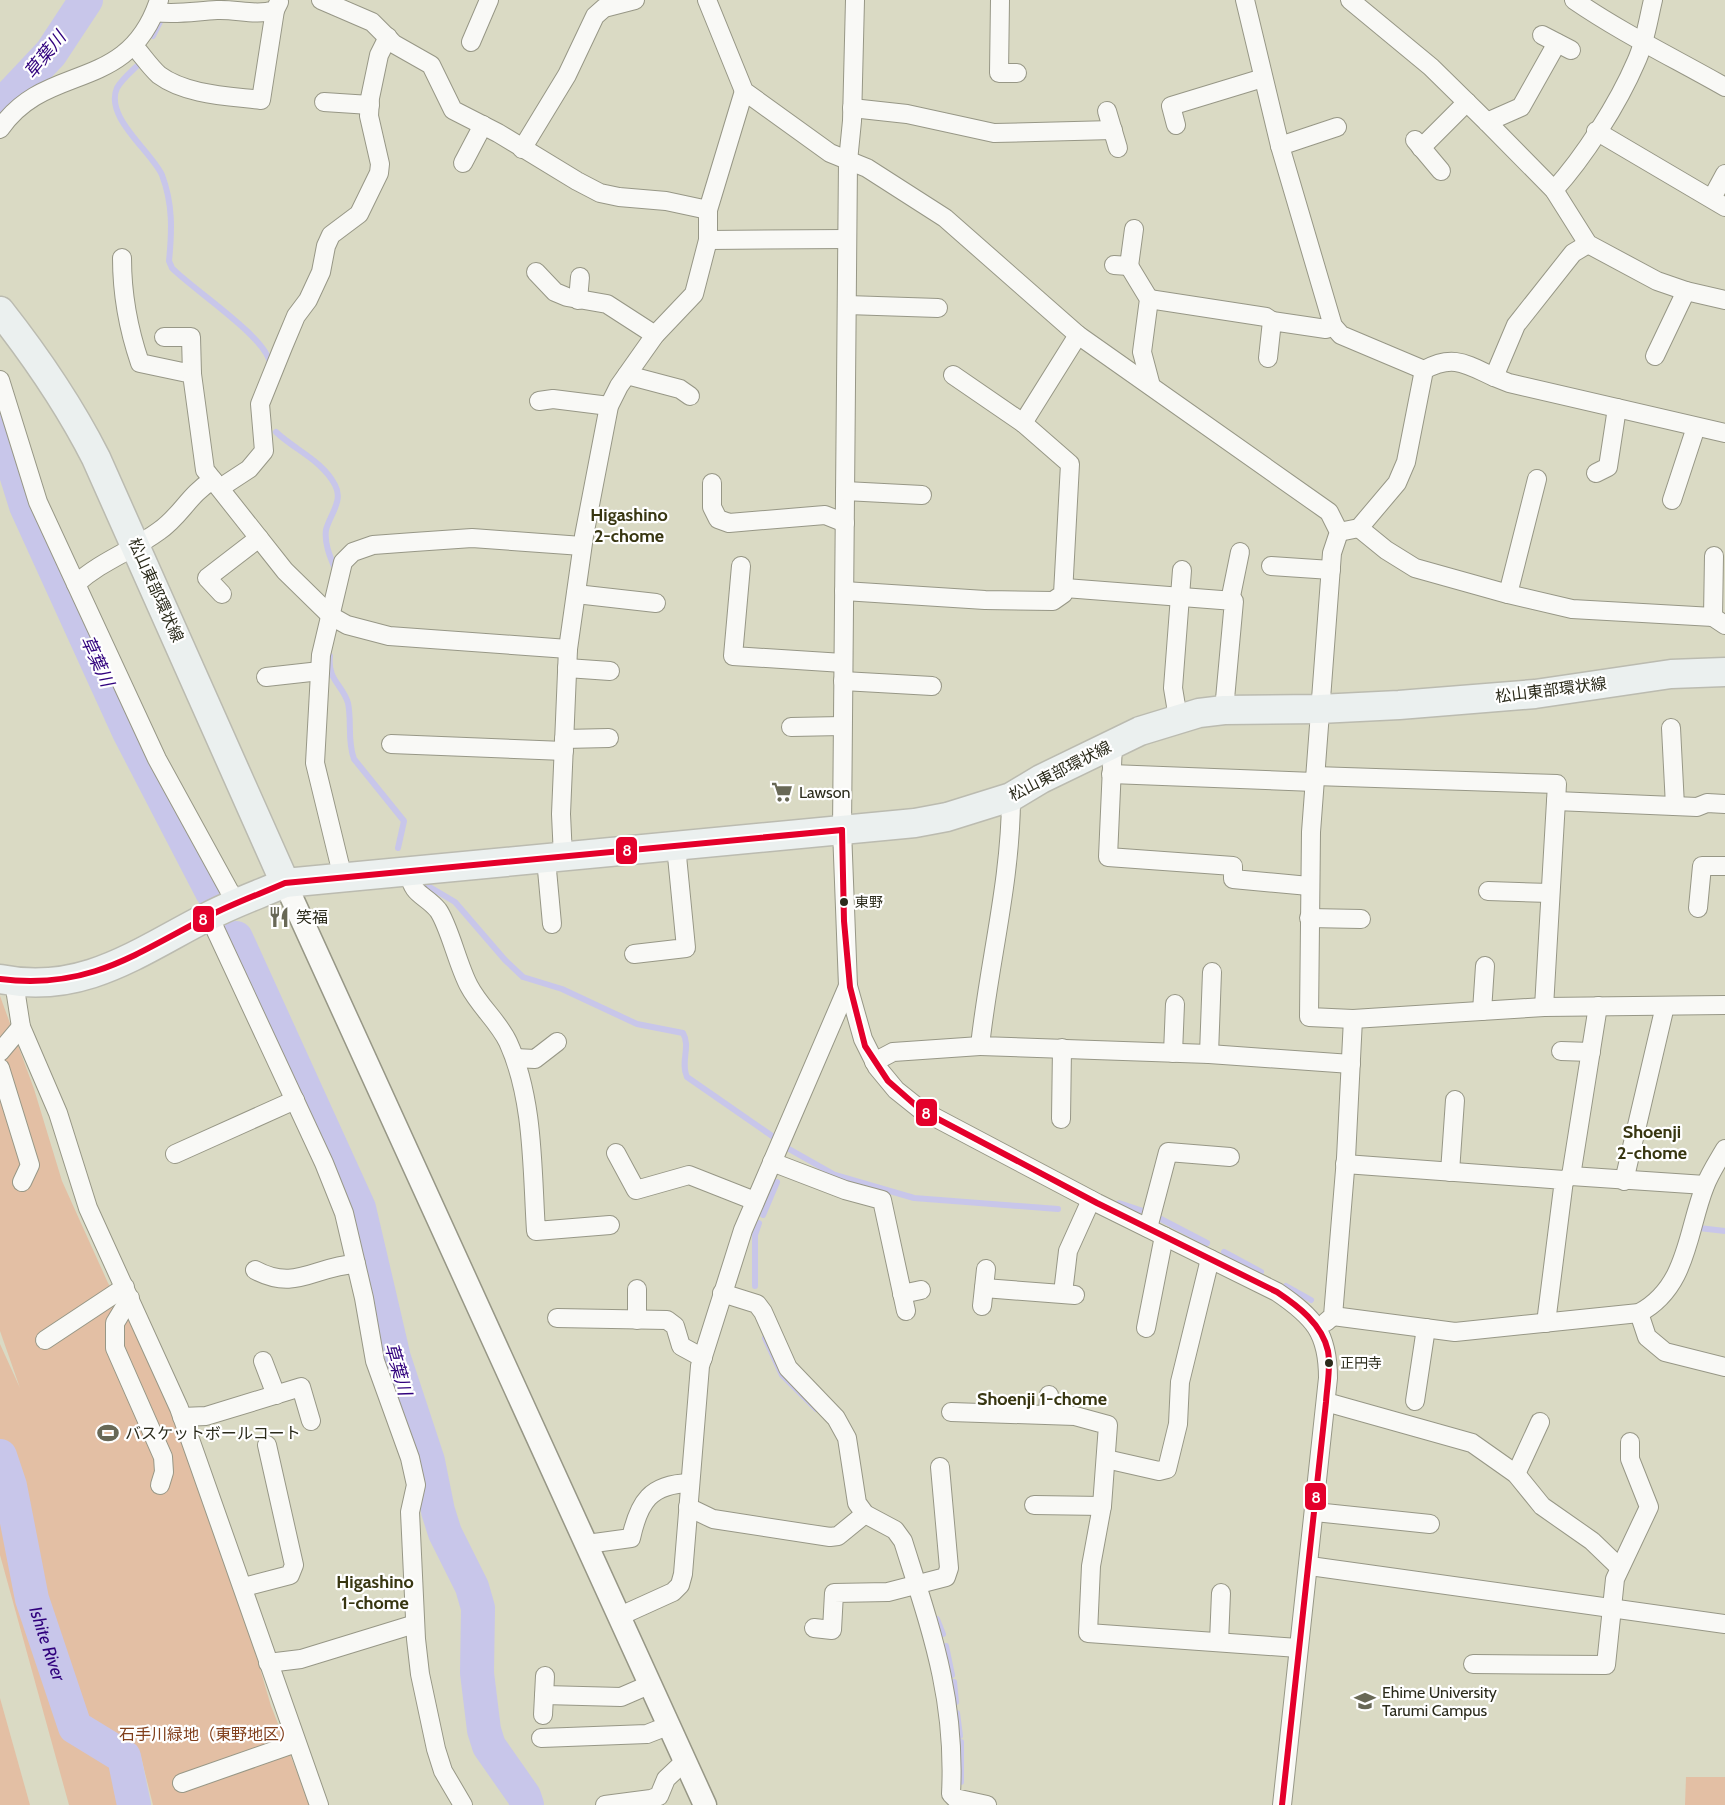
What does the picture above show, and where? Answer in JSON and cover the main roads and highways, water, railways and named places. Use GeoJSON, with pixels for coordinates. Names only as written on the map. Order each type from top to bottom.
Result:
{"type":"FeatureCollection","features":[{"type":"Feature","properties":{"kind":"main road","name":"松山東部環状線"},"geometry":{"type":"LineString","coordinates":[[0,312],[48,374],[76,419],[136,545],[285,884]]}},
{"type":"Feature","properties":{"kind":"main road","name":"松山東部環状線"},"geometry":{"type":"LineString","coordinates":[[7,981],[52,982],[84,978],[122,963],[236,903],[285,884],[915,823],[947,817],[1011,797],[1113,744],[1178,718],[1224,710],[1319,710],[1535,694],[1671,674],[1725,672]]}},
{"type":"Feature","properties":{"kind":"waterway","name":"草葉川"},"geometry":{"type":"LineString","coordinates":[[0,107],[51,53],[86,0]]}},
{"type":"Feature","properties":{"kind":"waterway"},"geometry":{"type":"LineString","coordinates":[[153,36],[160,22]]}},
{"type":"Feature","properties":{"kind":"waterway"},"geometry":{"type":"LineString","coordinates":[[139,64],[119,85],[115,99],[123,122],[156,166],[166,186],[171,228],[169,261],[172,268],[257,341],[266,353],[270,364]]}},
{"type":"Feature","properties":{"kind":"waterway","name":"草葉川"},"geometry":{"type":"LineString","coordinates":[[0,423],[26,506],[129,732],[212,892]]}},
{"type":"Feature","properties":{"kind":"waterway"},"geometry":{"type":"LineString","coordinates":[[276,432],[316,462],[335,485],[338,497],[326,530],[326,541],[336,571]]}},
{"type":"Feature","properties":{"kind":"waterway"},"geometry":{"type":"LineString","coordinates":[[330,656],[333,677],[348,703],[354,759],[404,821],[398,848]]}},
{"type":"Feature","properties":{"kind":"waterway"},"geometry":{"type":"LineString","coordinates":[[428,886],[455,902],[505,960],[523,977],[562,989],[637,1024],[683,1033],[686,1044],[685,1071],[687,1077],[775,1138]]}},
{"type":"Feature","properties":{"kind":"waterway","name":"草葉川"},"geometry":{"type":"LineString","coordinates":[[236,938],[359,1208],[394,1358],[428,1461],[438,1511],[445,1533],[472,1587],[478,1608],[477,1673],[484,1730],[489,1746],[524,1796],[527,1805]]}},
{"type":"Feature","properties":{"kind":"waterway"},"geometry":{"type":"LineString","coordinates":[[789,1149],[835,1175],[914,1198],[1058,1209]]}},
{"type":"Feature","properties":{"kind":"waterway"},"geometry":{"type":"LineString","coordinates":[[763,1215],[777,1182]]}},
{"type":"Feature","properties":{"kind":"waterway"},"geometry":{"type":"LineString","coordinates":[[1119,1203],[1146,1212]]}},
{"type":"Feature","properties":{"kind":"waterway"},"geometry":{"type":"LineString","coordinates":[[1159,1218],[1207,1243]]}},
{"type":"Feature","properties":{"kind":"waterway"},"geometry":{"type":"LineString","coordinates":[[755,1286],[755,1235],[759,1223]]}},
{"type":"Feature","properties":{"kind":"waterway"},"geometry":{"type":"LineString","coordinates":[[1699,1228],[1725,1231]]}},
{"type":"Feature","properties":{"kind":"waterway"},"geometry":{"type":"LineString","coordinates":[[1224,1252],[1261,1272]]}},
{"type":"Feature","properties":{"kind":"waterway"},"geometry":{"type":"LineString","coordinates":[[1286,1286],[1311,1300]]}},
{"type":"Feature","properties":{"kind":"waterway"},"geometry":{"type":"LineString","coordinates":[[765,1338],[782,1375],[816,1409]]}},
{"type":"Feature","properties":{"kind":"waterway","name":"Ishite River"},"geometry":{"type":"LineString","coordinates":[[0,1456],[10,1486],[32,1599],[75,1727],[124,1757],[134,1805]]}},
{"type":"Feature","properties":{"kind":"waterway"},"geometry":{"type":"LineString","coordinates":[[937,1619],[943,1634]]}},
{"type":"Feature","properties":{"kind":"waterway"},"geometry":{"type":"LineString","coordinates":[[946,1646],[952,1675]]}},
{"type":"Feature","properties":{"kind":"waterway"},"geometry":{"type":"LineString","coordinates":[[954,1682],[956,1702]]}},
{"type":"Feature","properties":{"kind":"waterway"},"geometry":{"type":"LineString","coordinates":[[957,1713],[960,1736]]}},
{"type":"Feature","properties":{"kind":"waterway"},"geometry":{"type":"LineString","coordinates":[[961,1742],[961,1782]]}},
{"type":"Feature","properties":{"kind":"place","name":"Lawson"},"geometry":{"type":"Point","coordinates":[782,792]}},
{"type":"Feature","properties":{"kind":"place","name":"東野"},"geometry":{"type":"Point","coordinates":[844,902]}},
{"type":"Feature","properties":{"kind":"place","name":"笑福"},"geometry":{"type":"Point","coordinates":[279,917]}},
{"type":"Feature","properties":{"kind":"place","name":"正円寺"},"geometry":{"type":"Point","coordinates":[1329,1363]}},
{"type":"Feature","properties":{"kind":"place","name":"バスケットボールコート"},"geometry":{"type":"Point","coordinates":[108,1433]}},
{"type":"Feature","properties":{"kind":"place","name":"Ehime University Tarumi Campus"},"geometry":{"type":"Point","coordinates":[1365,1701]}},
{"type":"Feature","properties":{"kind":"district","name":"Higashino 2-chome"},"geometry":{"type":"Point","coordinates":[629,525]}},
{"type":"Feature","properties":{"kind":"district","name":"Shoenji 2-chome"},"geometry":{"type":"Point","coordinates":[1652,1142]}},
{"type":"Feature","properties":{"kind":"district","name":"Shoenji 1-chome"},"geometry":{"type":"Point","coordinates":[1042,1399]}},
{"type":"Feature","properties":{"kind":"district","name":"Higashino 1-chome"},"geometry":{"type":"Point","coordinates":[375,1592]}},
{"type":"Feature","properties":{"kind":"park label","name":"石手川緑地（東野地区）"},"geometry":{"type":"Point","coordinates":[207,1734]}}]}
